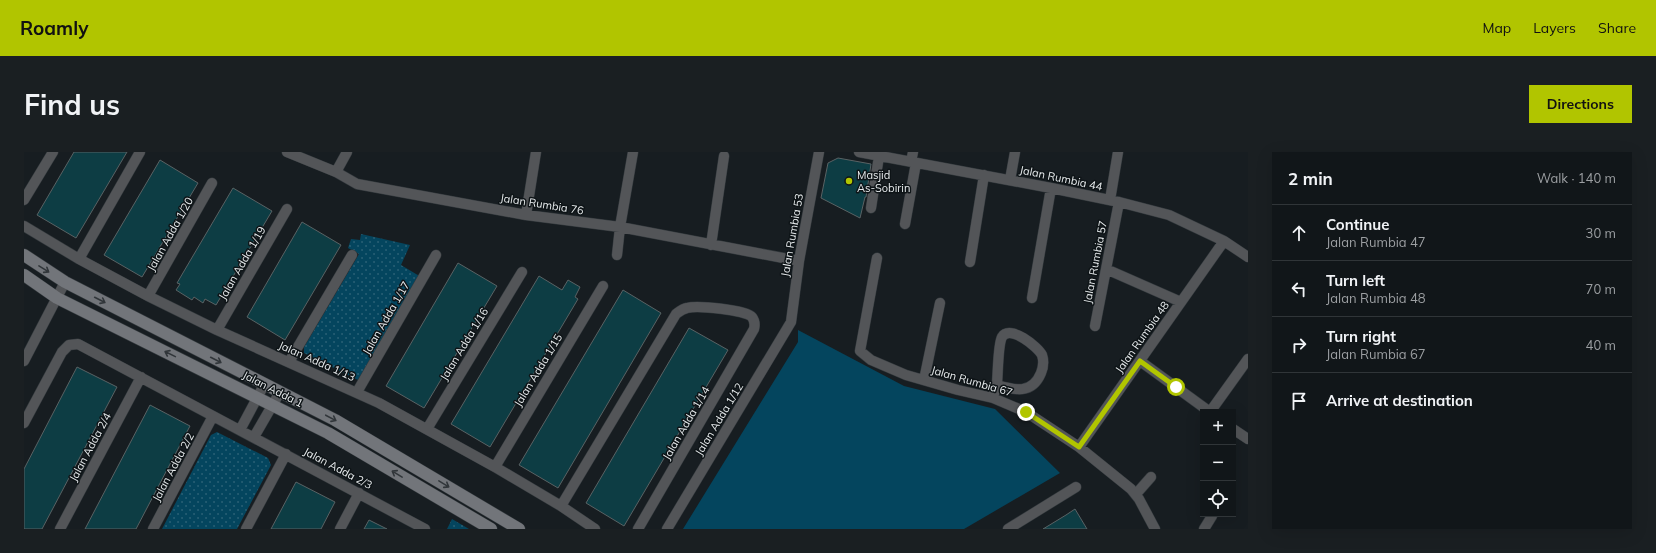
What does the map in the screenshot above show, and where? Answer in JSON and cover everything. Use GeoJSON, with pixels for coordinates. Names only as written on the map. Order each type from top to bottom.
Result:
{"type":"FeatureCollection","features":[{"type":"Feature","properties":{"kind":"street"},"geometry":{"type":"LineString","coordinates":[[24,200],[53,152]]}},
{"type":"Feature","properties":{"kind":"street"},"geometry":{"type":"LineString","coordinates":[[79,260],[140,152]]}},
{"type":"Feature","properties":{"kind":"street","name":"Jalan Rumbia 76"},"geometry":{"type":"LineString","coordinates":[[287,152],[336,172],[357,184],[526,215],[620,227],[799,262]]}},
{"type":"Feature","properties":{"kind":"street"},"geometry":{"type":"LineString","coordinates":[[336,172],[347,152]]}},
{"type":"Feature","properties":{"kind":"street"},"geometry":{"type":"LineString","coordinates":[[526,215],[536,152]]}},
{"type":"Feature","properties":{"kind":"street"},"geometry":{"type":"LineString","coordinates":[[617,255],[620,227],[633,152]]}},
{"type":"Feature","properties":{"kind":"street","name":"Jalan Rumbia 53"},"geometry":{"type":"LineString","coordinates":[[791,322],[799,262],[819,152]]}},
{"type":"Feature","properties":{"kind":"street","name":"Jalan Rumbia 44"},"geometry":{"type":"LineString","coordinates":[[859,152],[879,156],[913,159],[1114,201],[1169,215],[1224,241],[1248,258]]}},
{"type":"Feature","properties":{"kind":"street"},"geometry":{"type":"LineString","coordinates":[[1010,180],[1015,152]]}},
{"type":"Feature","properties":{"kind":"street","name":"Jalan Rumbia 57"},"geometry":{"type":"LineString","coordinates":[[1095,326],[1106,270],[1118,152]]}},
{"type":"Feature","properties":{"kind":"street"},"geometry":{"type":"LineString","coordinates":[[711,245],[724,156]]}},
{"type":"Feature","properties":{"kind":"street"},"geometry":{"type":"LineString","coordinates":[[871,208],[879,156]]}},
{"type":"Feature","properties":{"kind":"street"},"geometry":{"type":"LineString","coordinates":[[905,224],[913,159]]}},
{"type":"Feature","properties":{"kind":"street"},"geometry":{"type":"LineString","coordinates":[[970,262],[984,175]]}},
{"type":"Feature","properties":{"kind":"street","name":"Jalan Adda 1/20"},"geometry":{"type":"LineString","coordinates":[[148,296],[212,183]]}},
{"type":"Feature","properties":{"kind":"street"},"geometry":{"type":"LineString","coordinates":[[1032,298],[1051,188]]}},
{"type":"Feature","properties":{"kind":"street","name":"Jalan Adda 1/19"},"geometry":{"type":"LineString","coordinates":[[217,330],[287,209]]}},
{"type":"Feature","properties":{"kind":"street","name":"Jalan Adda 1/13"},"geometry":{"type":"LineString","coordinates":[[24,226],[79,260],[148,296],[217,330],[380,403],[495,467],[561,506],[595,529]]}},
{"type":"Feature","properties":{"kind":"street","name":"Jalan Rumbia 48"},"geometry":{"type":"LineString","coordinates":[[1079,447],[1224,241]]}},
{"type":"Feature","properties":{"kind":"street","name":"Jalan Adda 1"},"geometry":{"type":"LineString","coordinates":[[24,255],[65,282],[335,420],[520,529]]}},
{"type":"Feature","properties":{"kind":"street"},"geometry":{"type":"LineString","coordinates":[[289,362],[352,255]]}},
{"type":"Feature","properties":{"kind":"street","name":"Jalan Adda 1/17"},"geometry":{"type":"LineString","coordinates":[[357,392],[436,255]]}},
{"type":"Feature","properties":{"kind":"street","name":"Jalan Rumbia 67"},"geometry":{"type":"LineString","coordinates":[[877,258],[860,351],[871,360],[906,375],[958,390],[993,398],[1026,412],[1079,447],[1136,494],[1155,529]]}},
{"type":"Feature","properties":{"kind":"street"},"geometry":{"type":"LineString","coordinates":[[1106,270],[1181,302]]}},
{"type":"Feature","properties":{"kind":"street","name":"Jalan Adda 1/16"},"geometry":{"type":"LineString","coordinates":[[427,429],[522,272]]}},
{"type":"Feature","properties":{"kind":"street","name":"Jalan Adda 1"},"geometry":{"type":"LineString","coordinates":[[24,275],[57,298],[328,433],[491,529]]}},
{"type":"Feature","properties":{"kind":"street"},"geometry":{"type":"LineString","coordinates":[[24,361],[65,282]]}},
{"type":"Feature","properties":{"kind":"street","name":"Jalan Adda 1/15"},"geometry":{"type":"LineString","coordinates":[[495,467],[603,286]]}},
{"type":"Feature","properties":{"kind":"street"},"geometry":{"type":"LineString","coordinates":[[924,380],[940,303]]}},
{"type":"Feature","properties":{"kind":"street","name":"Jalan Adda 1/14"},"geometry":{"type":"LineString","coordinates":[[561,506],[676,314],[687,307],[695,307],[741,312],[751,316],[755,322],[754,329],[638,529]]}},
{"type":"Feature","properties":{"kind":"street","name":"Jalan Adda 1/12"},"geometry":{"type":"LineString","coordinates":[[668,529],[791,322]]}},
{"type":"Feature","properties":{"kind":"street"},"geometry":{"type":"LineString","coordinates":[[993,398],[997,385],[1002,337],[1009,332],[1015,333],[1041,354],[1043,364],[1041,375],[1035,383],[1027,389],[1015,390],[997,385]]}},
{"type":"Feature","properties":{"kind":"street"},"geometry":{"type":"LineString","coordinates":[[24,423],[62,352],[69,345],[78,344],[213,416]]}},
{"type":"Feature","properties":{"kind":"street"},"geometry":{"type":"LineString","coordinates":[[1212,409],[1248,359]]}},
{"type":"Feature","properties":{"kind":"street"},"geometry":{"type":"LineString","coordinates":[[1140,361],[1206,409]]}},
{"type":"Feature","properties":{"kind":"street","name":"Jalan Adda 2/4"},"geometry":{"type":"LineString","coordinates":[[60,529],[141,377]]}},
{"type":"Feature","properties":{"kind":"street"},"geometry":{"type":"LineString","coordinates":[[240,430],[264,385]]}},
{"type":"Feature","properties":{"kind":"street"},"geometry":{"type":"LineString","coordinates":[[254,437],[280,392]]}},
{"type":"Feature","properties":{"kind":"street","name":"Jalan Adda 2/3"},"geometry":{"type":"LineString","coordinates":[[213,416],[425,529]]}},
{"type":"Feature","properties":{"kind":"street","name":"Jalan Adda 2/2"},"geometry":{"type":"LineString","coordinates":[[153,529],[213,416]]}},
{"type":"Feature","properties":{"kind":"street"},"geometry":{"type":"LineString","coordinates":[[1236,430],[1248,440]]}},
{"type":"Feature","properties":{"kind":"street"},"geometry":{"type":"LineString","coordinates":[[246,529],[286,454]]}},
{"type":"Feature","properties":{"kind":"street"},"geometry":{"type":"LineString","coordinates":[[1136,494],[1151,477]]}},
{"type":"Feature","properties":{"kind":"street"},"geometry":{"type":"LineString","coordinates":[[1008,529],[1076,487]]}},
{"type":"Feature","properties":{"kind":"street"},"geometry":{"type":"LineString","coordinates":[[340,529],[359,493]]}},
{"type":"Feature","properties":{"kind":"street"},"geometry":{"type":"LineString","coordinates":[[1204,529],[1211,517]]}},
{"type":"Feature","properties":{"kind":"shaded area"},"geometry":{"type":"Polygon","coordinates":[[[361,234],[410,245],[401,265],[421,277],[360,381],[304,353],[304,347],[359,254],[348,248],[351,239],[360,240],[361,234]]]}},
{"type":"Feature","properties":{"kind":"shaded area"},"geometry":{"type":"Polygon","coordinates":[[[798,330],[904,386],[995,409],[1060,473],[964,529],[683,529],[798,342],[798,330]]]}},
{"type":"Feature","properties":{"kind":"shaded area"},"geometry":{"type":"Polygon","coordinates":[[[217,432],[268,458],[271,465],[237,529],[162,529],[211,435],[217,432]]]}},
{"type":"Feature","properties":{"kind":"shaded area"},"geometry":{"type":"Polygon","coordinates":[[[452,519],[469,529],[447,529],[452,519]]]}},
{"type":"Feature","properties":{"kind":"building"},"geometry":{"type":"Polygon","coordinates":[[[74,152],[127,152],[76,238],[37,215],[74,152]]]}},
{"type":"Feature","properties":{"kind":"building","name":"Masjid As-Sobirin"},"geometry":{"type":"Polygon","coordinates":[[[838,158],[871,164],[866,197],[860,218],[821,198],[828,163],[838,158]]]}},
{"type":"Feature","properties":{"kind":"building"},"geometry":{"type":"Polygon","coordinates":[[[160,160],[198,183],[142,277],[104,255],[160,160]]]}},
{"type":"Feature","properties":{"kind":"building"},"geometry":{"type":"Polygon","coordinates":[[[233,188],[272,211],[216,305],[205,299],[203,303],[194,297],[192,300],[176,290],[180,284],[177,283],[233,188]]]}},
{"type":"Feature","properties":{"kind":"building"},"geometry":{"type":"Polygon","coordinates":[[[302,222],[341,245],[285,340],[247,317],[302,222]]]}},
{"type":"Feature","properties":{"kind":"building"},"geometry":{"type":"Polygon","coordinates":[[[458,263],[497,286],[424,408],[386,386],[458,263]]]}},
{"type":"Feature","properties":{"kind":"building"},"geometry":{"type":"Polygon","coordinates":[[[539,276],[562,290],[568,280],[580,287],[575,297],[578,299],[490,447],[451,424],[539,276]]]}},
{"type":"Feature","properties":{"kind":"building"},"geometry":{"type":"Polygon","coordinates":[[[623,290],[661,313],[558,488],[519,465],[623,290]]]}},
{"type":"Feature","properties":{"kind":"building"},"geometry":{"type":"Polygon","coordinates":[[[689,328],[728,350],[624,526],[586,503],[689,328]]]}},
{"type":"Feature","properties":{"kind":"building"},"geometry":{"type":"Polygon","coordinates":[[[77,367],[117,387],[42,529],[24,529],[24,469],[77,367]]]}},
{"type":"Feature","properties":{"kind":"building"},"geometry":{"type":"Polygon","coordinates":[[[150,405],[190,426],[136,529],[85,529],[150,405]]]}},
{"type":"Feature","properties":{"kind":"building"},"geometry":{"type":"Polygon","coordinates":[[[296,482],[335,502],[321,529],[271,529],[296,482]]]}},
{"type":"Feature","properties":{"kind":"building"},"geometry":{"type":"Polygon","coordinates":[[[1075,509],[1087,529],[1043,529],[1066,515],[1075,509]]]}},
{"type":"Feature","properties":{"kind":"building"},"geometry":{"type":"Polygon","coordinates":[[[369,520],[387,529],[364,529],[369,520]]]}},
{"type":"Feature","properties":{"kind":"place","name":"Masjid As-Sobirin"},"geometry":{"type":"Point","coordinates":[849,181]}},
{"type":"Feature","properties":{"kind":"route"},"geometry":{"type":"LineString","coordinates":[[1026,412],[1079,447],[1140,361],[1176,387]]}}]}
